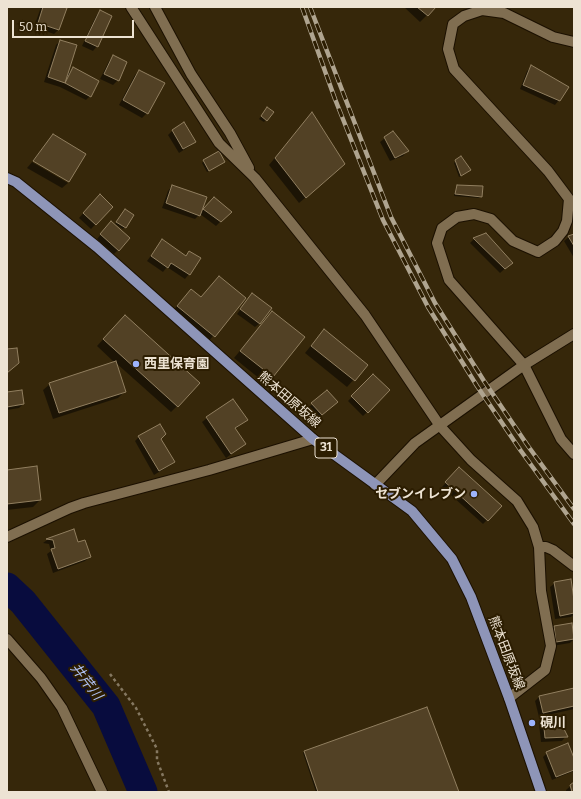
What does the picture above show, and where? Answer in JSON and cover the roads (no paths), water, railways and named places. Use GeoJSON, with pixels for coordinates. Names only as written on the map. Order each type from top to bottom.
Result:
{"type":"FeatureCollection","features":[{"type":"Feature","properties":{"kind":"main road","name":"熊本田原坂線"},"geometry":{"type":"LineString","coordinates":[[7,178],[16,182],[97,247],[313,439],[412,511],[452,558],[471,597],[510,698],[541,792]]}},
{"type":"Feature","properties":{"kind":"street"},"geometry":{"type":"LineString","coordinates":[[131,7],[219,144],[255,178],[365,315],[440,426],[471,460],[517,501],[533,527],[539,547],[541,592],[551,646],[545,670],[510,698]]}},
{"type":"Feature","properties":{"kind":"street"},"geometry":{"type":"LineString","coordinates":[[156,7],[191,74],[230,133],[255,178]]}},
{"type":"Feature","properties":{"kind":"street"},"geometry":{"type":"LineString","coordinates":[[574,42],[553,37],[504,13],[482,10],[464,16],[453,24],[448,49],[454,69],[548,171],[569,199],[567,220],[563,231],[555,241],[538,252],[513,241],[491,219],[474,214],[457,217],[442,228],[437,243],[449,280],[524,365],[561,439],[574,454]]}},
{"type":"Feature","properties":{"kind":"street"},"geometry":{"type":"LineString","coordinates":[[375,485],[415,443],[524,365],[574,334]]}},
{"type":"Feature","properties":{"kind":"street"},"geometry":{"type":"LineString","coordinates":[[7,537],[84,503],[209,470],[313,439]]}},
{"type":"Feature","properties":{"kind":"street"},"geometry":{"type":"LineString","coordinates":[[539,547],[546,547],[552,550],[574,566]]}},
{"type":"Feature","properties":{"kind":"street"},"geometry":{"type":"LineString","coordinates":[[7,638],[41,678],[62,708],[102,792]]}},
{"type":"Feature","properties":{"kind":"waterway","name":"井芹川"},"geometry":{"type":"LineString","coordinates":[[7,587],[23,602],[106,706],[143,792]]}},
{"type":"Feature","properties":{"kind":"railway"},"geometry":{"type":"LineString","coordinates":[[302,7],[335,99],[383,220],[428,307],[477,386],[521,451],[574,524]]}},
{"type":"Feature","properties":{"kind":"railway"},"geometry":{"type":"LineString","coordinates":[[310,7],[391,217],[435,303],[484,381],[528,446],[574,509]]}},
{"type":"Feature","properties":{"kind":"place","name":"西里保育園"},"geometry":{"type":"Point","coordinates":[136,364]}},
{"type":"Feature","properties":{"kind":"place","name":"セブンイレブン"},"geometry":{"type":"Point","coordinates":[474,494]}},
{"type":"Feature","properties":{"kind":"place","name":"硯川"},"geometry":{"type":"Point","coordinates":[532,723]}}]}
